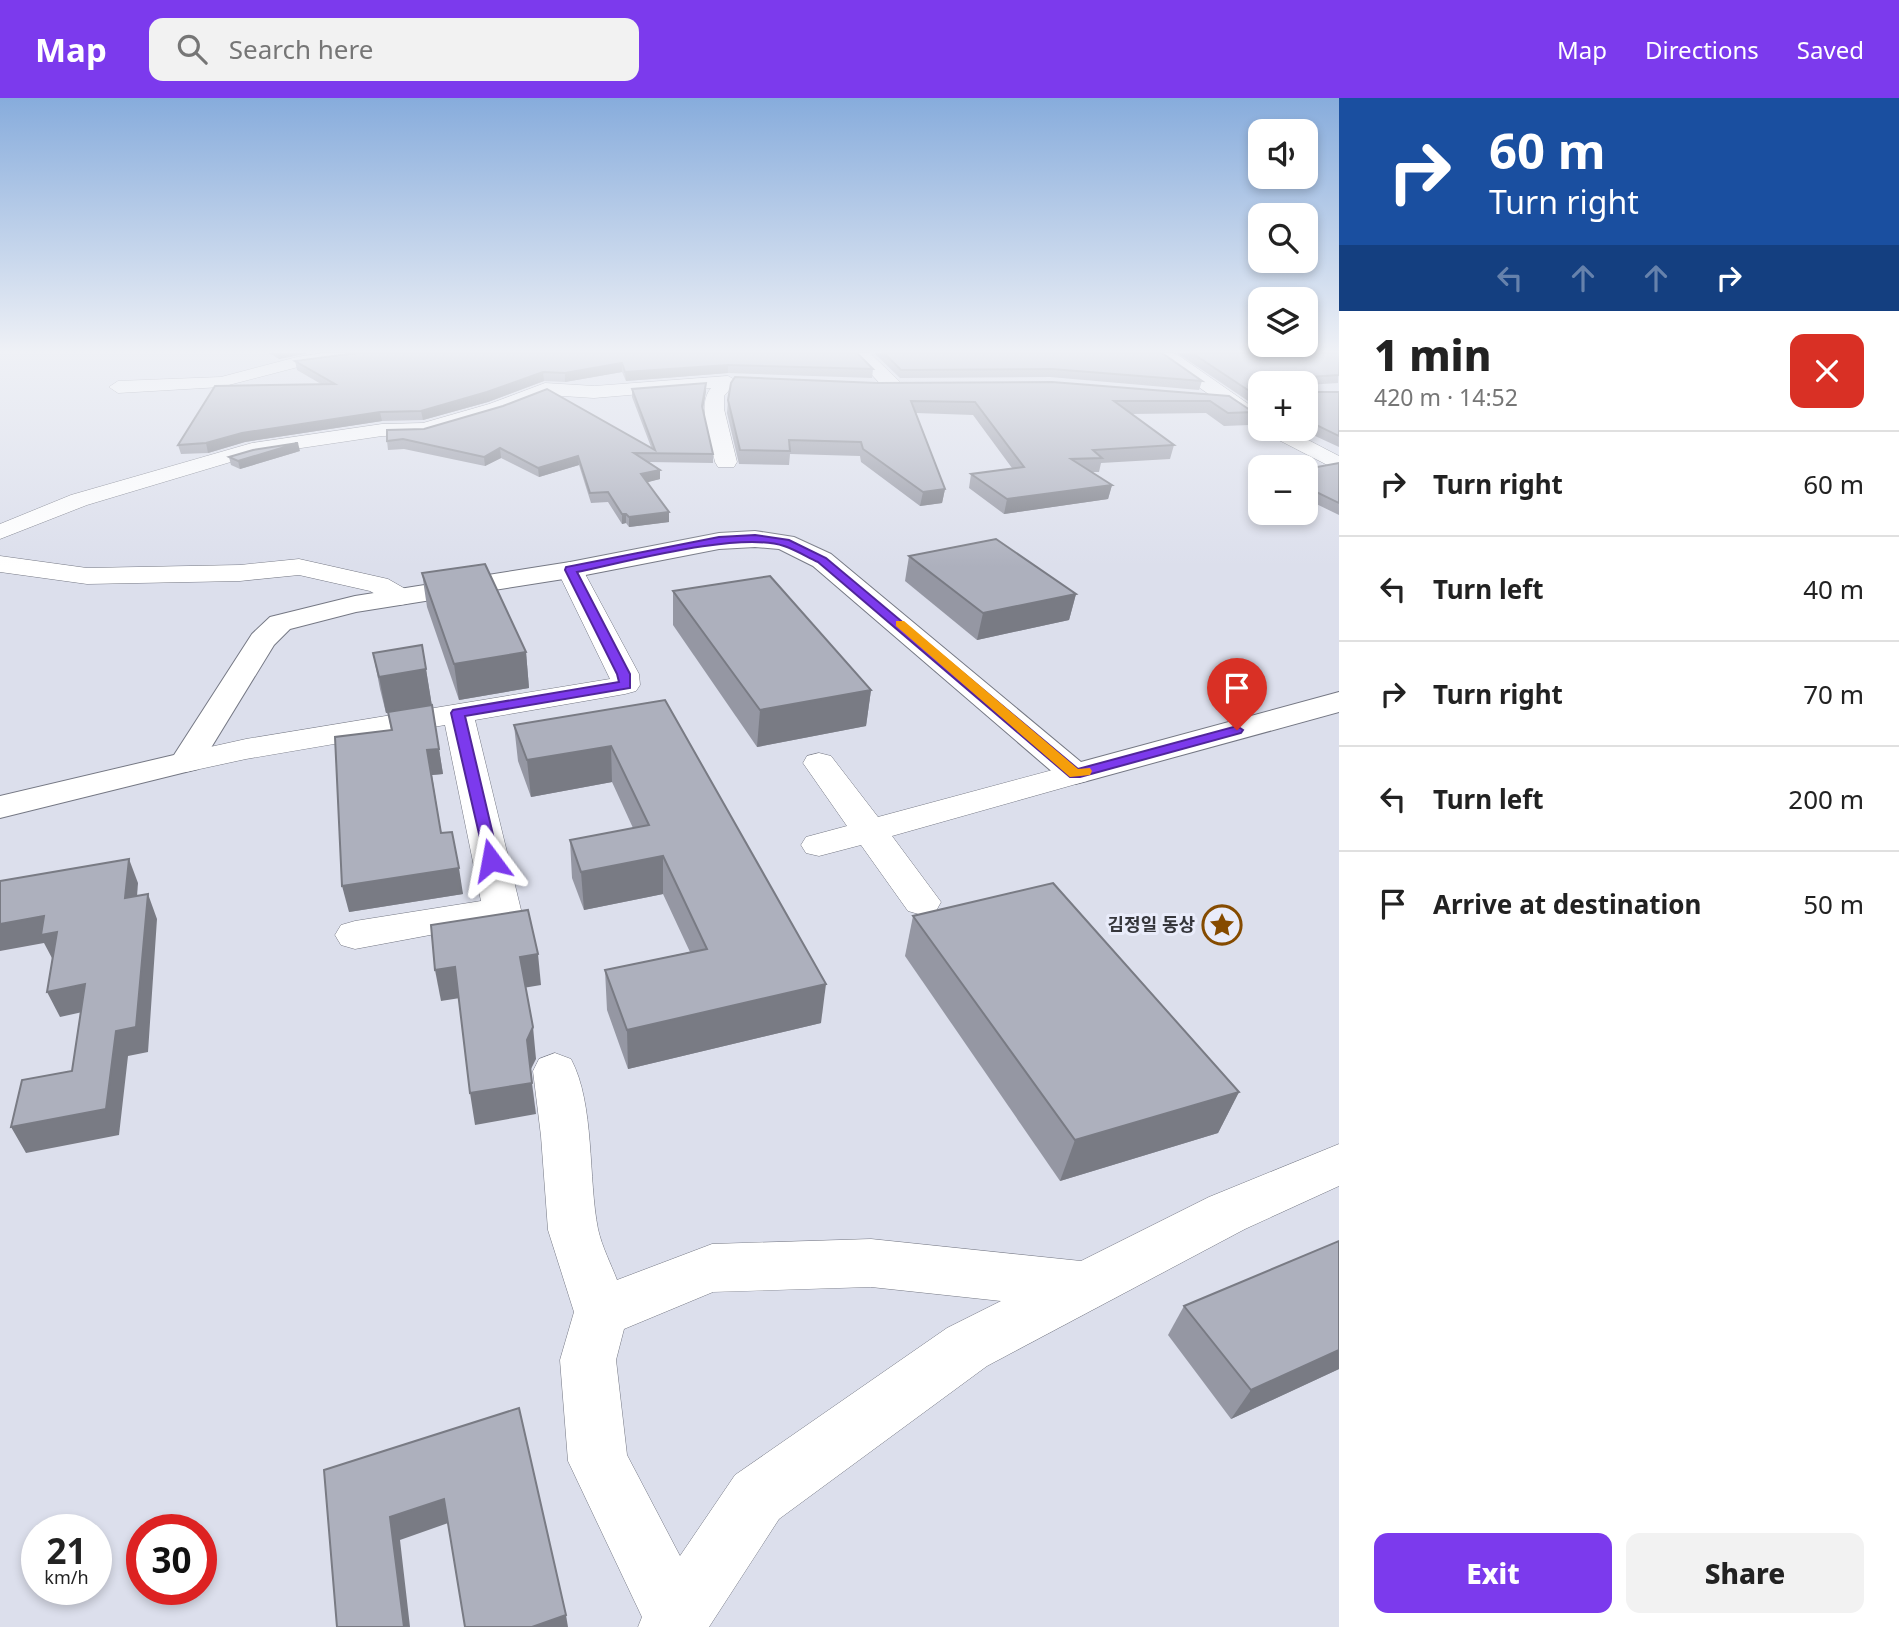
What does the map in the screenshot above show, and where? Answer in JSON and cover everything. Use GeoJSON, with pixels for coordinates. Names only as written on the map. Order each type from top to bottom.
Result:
{"type":"FeatureCollection","features":[{"type":"Feature","properties":{"kind":"street"},"geometry":{"type":"LineString","coordinates":[[0,532],[79,500],[252,449],[382,430],[424,429],[440,424]]}},
{"type":"Feature","properties":{"kind":"street"},"geometry":{"type":"LineString","coordinates":[[717,424],[726,462]]}},
{"type":"Feature","properties":{"kind":"street"},"geometry":{"type":"LineString","coordinates":[[1294,441],[1339,465]]}},
{"type":"Feature","properties":{"kind":"street"},"geometry":{"type":"LineString","coordinates":[[186,762],[262,640],[280,623],[355,604],[570,570],[719,541],[755,539],[785,542],[822,560],[1075,774]]}},
{"type":"Feature","properties":{"kind":"street"},"geometry":{"type":"LineString","coordinates":[[0,564],[87,576],[240,573],[299,567],[379,585],[400,597]]}},
{"type":"Feature","properties":{"kind":"street"},"geometry":{"type":"LineString","coordinates":[[0,807],[246,749],[625,685],[624,674],[570,570]]}},
{"type":"Feature","properties":{"kind":"street"},"geometry":{"type":"LineString","coordinates":[[819,845],[1339,702]]}},
{"type":"Feature","properties":{"kind":"street"},"geometry":{"type":"LineString","coordinates":[[355,935],[502,910],[458,713]]}},
{"type":"Feature","properties":{"kind":"street"},"geometry":{"type":"LineString","coordinates":[[820,763],[922,902]]}},
{"type":"Feature","properties":{"kind":"street"},"geometry":{"type":"LineString","coordinates":[[555,1071],[565,1136],[573,1230],[601,1312],[588,1360],[597,1461],[674,1622]]}},
{"type":"Feature","properties":{"kind":"street"},"geometry":{"type":"LineString","coordinates":[[674,1622],[757,1497],[967,1346],[1227,1213],[1339,1164]]}},
{"type":"Feature","properties":{"kind":"street"},"geometry":{"type":"LineString","coordinates":[[601,1312],[712,1268],[871,1263],[1084,1286]]}},
{"type":"Feature","properties":{"kind":"building"},"geometry":{"type":"Polygon","coordinates":[[[191,424],[299,424],[242,433],[206,443],[178,445],[191,424]]]}},
{"type":"Feature","properties":{"kind":"building"},"geometry":{"type":"Polygon","coordinates":[[[440,424],[610,424],[655,450],[645,424],[706,424],[713,454],[634,453],[660,470],[641,474],[669,512],[629,517],[622,514],[608,492],[590,493],[578,456],[538,468],[500,448],[484,457],[403,439],[387,441],[387,430],[424,429],[440,424]]]}},
{"type":"Feature","properties":{"kind":"building"},"geometry":{"type":"Polygon","coordinates":[[[734,424],[920,424],[945,489],[923,492],[863,449],[861,442],[789,440],[790,451],[740,450],[734,424]]]}},
{"type":"Feature","properties":{"kind":"building"},"geometry":{"type":"Polygon","coordinates":[[[992,424],[1146,424],[1174,445],[1093,450],[1102,458],[1071,459],[1112,485],[1007,499],[971,474],[1024,467],[992,424]]]}},
{"type":"Feature","properties":{"kind":"building"},"geometry":{"type":"Polygon","coordinates":[[[1318,424],[1339,424],[1339,436],[1318,426],[1318,424]]]}},
{"type":"Feature","properties":{"kind":"building"},"geometry":{"type":"Polygon","coordinates":[[[298,443],[238,461],[229,457],[253,450],[298,443]]]}},
{"type":"Feature","properties":{"kind":"building"},"geometry":{"type":"Polygon","coordinates":[[[1339,463],[1339,503],[1318,493],[1318,467],[1339,463]]]}},
{"type":"Feature","properties":{"kind":"building"},"geometry":{"type":"Polygon","coordinates":[[[996,539],[1076,594],[983,613],[909,556],[996,539]]]}},
{"type":"Feature","properties":{"kind":"building"},"geometry":{"type":"Polygon","coordinates":[[[485,564],[526,652],[454,664],[422,573],[485,564]]]}},
{"type":"Feature","properties":{"kind":"building"},"geometry":{"type":"Polygon","coordinates":[[[770,576],[871,690],[760,710],[673,591],[770,576]]]}},
{"type":"Feature","properties":{"kind":"building"},"geometry":{"type":"Polygon","coordinates":[[[422,645],[426,669],[379,677],[373,653],[422,645]]]}},
{"type":"Feature","properties":{"kind":"building"},"geometry":{"type":"Polygon","coordinates":[[[665,700],[826,984],[627,1030],[605,970],[707,949],[663,856],[581,872],[570,840],[649,825],[611,746],[527,760],[514,725],[665,700]]]}},
{"type":"Feature","properties":{"kind":"building"},"geometry":{"type":"Polygon","coordinates":[[[432,705],[439,749],[427,750],[441,833],[452,832],[459,868],[342,886],[335,737],[392,730],[388,712],[432,705]]]}},
{"type":"Feature","properties":{"kind":"building"},"geometry":{"type":"Polygon","coordinates":[[[129,859],[125,898],[148,894],[136,1027],[116,1031],[106,1109],[11,1127],[22,1080],[72,1071],[85,984],[47,992],[57,932],[41,935],[44,916],[0,924],[0,881],[129,859]]]}},
{"type":"Feature","properties":{"kind":"building"},"geometry":{"type":"Polygon","coordinates":[[[1053,883],[1239,1092],[1075,1140],[913,916],[1053,883]]]}},
{"type":"Feature","properties":{"kind":"building"},"geometry":{"type":"Polygon","coordinates":[[[528,910],[538,954],[520,957],[533,1027],[527,1040],[532,1083],[470,1093],[455,967],[435,970],[431,925],[528,910]]]}},
{"type":"Feature","properties":{"kind":"building"},"geometry":{"type":"Polygon","coordinates":[[[1339,1241],[1339,1350],[1251,1390],[1184,1306],[1339,1241]]]}},
{"type":"Feature","properties":{"kind":"building"},"geometry":{"type":"Polygon","coordinates":[[[519,1408],[566,1615],[532,1627],[465,1627],[444,1499],[390,1517],[404,1627],[337,1627],[324,1470],[519,1408]]]}},
{"type":"Feature","properties":{"kind":"slow traffic"},"geometry":{"type":"LineString","coordinates":[[900,623],[1075,774],[1085,771]]}},
{"type":"Feature","properties":{"kind":"place","name":"김정일 동상"},"geometry":{"type":"Point","coordinates":[1222,925]}},
{"type":"Feature","properties":{"kind":"route"},"geometry":{"type":"LineString","coordinates":[[491,860],[458,713],[625,685],[624,674],[570,570],[719,541],[755,539],[785,542],[822,560],[901,624],[1075,774],[1237,730]]}}]}
